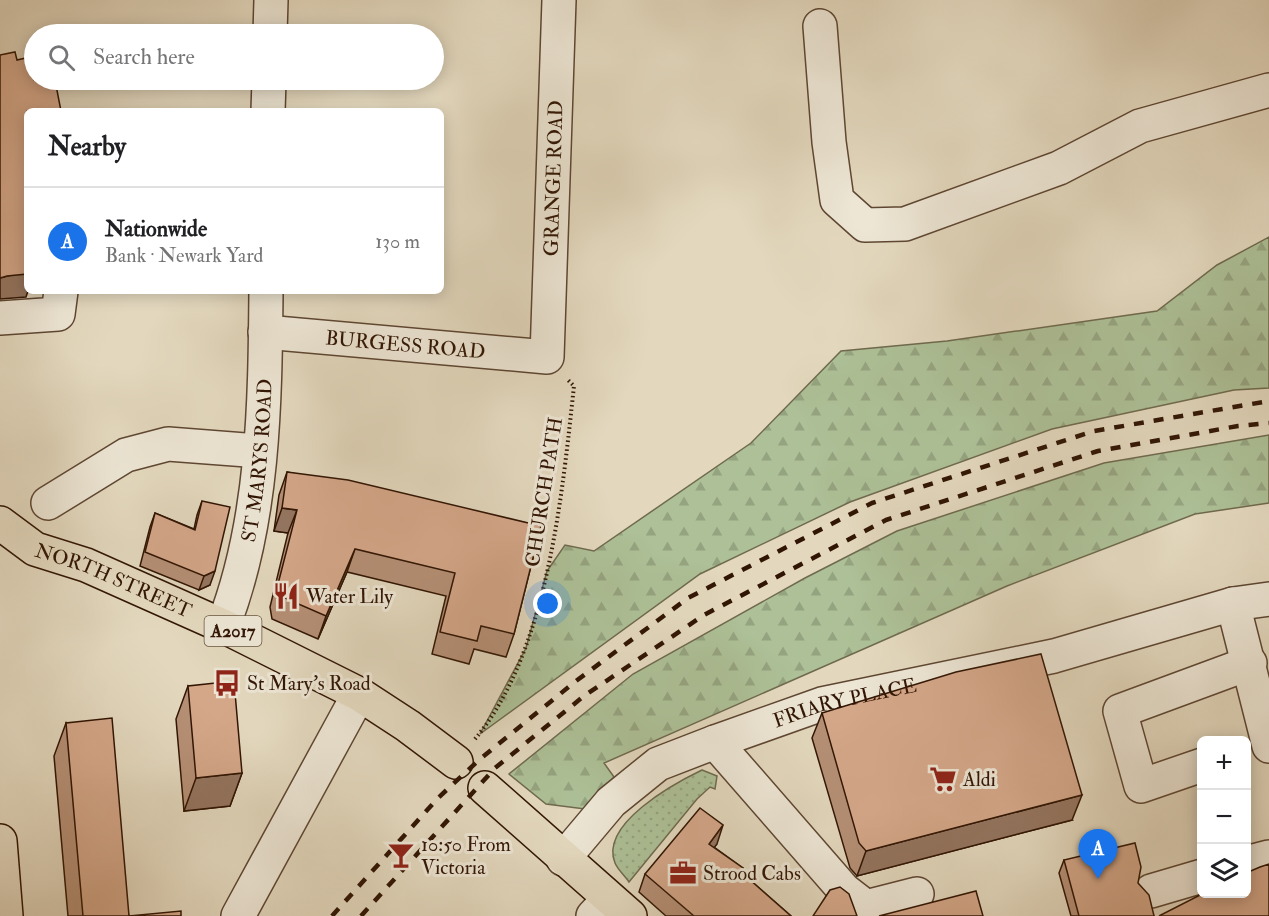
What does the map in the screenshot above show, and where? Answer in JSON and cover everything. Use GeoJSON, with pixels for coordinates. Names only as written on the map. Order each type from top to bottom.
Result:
{"type":"FeatureCollection","features":[{"type":"Feature","properties":{"kind":"main road","name":"NORTH STREET"},"geometry":{"type":"LineString","coordinates":[[0,523],[35,549],[86,565],[224,626],[359,694],[408,726],[456,762]]}},
{"type":"Feature","properties":{"kind":"main road"},"geometry":{"type":"LineString","coordinates":[[485,788],[563,859],[611,910]]}},
{"type":"Feature","properties":{"kind":"main road"},"geometry":{"type":"LineString","coordinates":[[0,841],[6,916]]}},
{"type":"Feature","properties":{"kind":"street"},"geometry":{"type":"LineString","coordinates":[[270,24],[271,0]]}},
{"type":"Feature","properties":{"kind":"street","name":"GRANGE ROAD"},"geometry":{"type":"LineString","coordinates":[[547,357],[559,0]]}},
{"type":"Feature","properties":{"kind":"street"},"geometry":{"type":"LineString","coordinates":[[820,26],[829,142],[837,200],[865,225],[905,224],[1059,168],[1140,126],[1269,90]]}},
{"type":"Feature","properties":{"kind":"street"},"geometry":{"type":"LineString","coordinates":[[268,108],[269,90]]}},
{"type":"Feature","properties":{"kind":"street"},"geometry":{"type":"LineString","coordinates":[[0,318],[58,314],[61,294]]}},
{"type":"Feature","properties":{"kind":"street","name":"ST MARYS ROAD"},"geometry":{"type":"LineString","coordinates":[[224,626],[246,555],[259,451],[266,294]]}},
{"type":"Feature","properties":{"kind":"street","name":"BURGESS ROAD"},"geometry":{"type":"LineString","coordinates":[[265,332],[547,357]]}},
{"type":"Feature","properties":{"kind":"street"},"geometry":{"type":"LineString","coordinates":[[48,504],[126,455],[168,444],[259,451]]}},
{"type":"Feature","properties":{"kind":"street","name":"FRIARY PLACE"},"geometry":{"type":"LineString","coordinates":[[563,859],[611,802],[658,764],[715,742],[822,704],[1054,657],[1233,604],[1269,599]]}},
{"type":"Feature","properties":{"kind":"street"},"geometry":{"type":"LineString","coordinates":[[1233,604],[1250,663],[1263,744]]}},
{"type":"Feature","properties":{"kind":"street"},"geometry":{"type":"LineString","coordinates":[[1197,767],[1141,786],[1120,711],[1250,663]]}},
{"type":"Feature","properties":{"kind":"street"},"geometry":{"type":"LineString","coordinates":[[238,916],[359,694]]}},
{"type":"Feature","properties":{"kind":"street"},"geometry":{"type":"LineString","coordinates":[[715,742],[844,890],[866,907],[917,894]]}},
{"type":"Feature","properties":{"kind":"street"},"geometry":{"type":"LineString","coordinates":[[1251,862],[1269,857]]}},
{"type":"Feature","properties":{"kind":"street"},"geometry":{"type":"LineString","coordinates":[[1151,891],[1197,877]]}},
{"type":"Feature","properties":{"kind":"path","name":"CHURCH PATH"},"geometry":{"type":"LineString","coordinates":[[456,762],[487,726],[526,648],[548,572],[564,476],[574,386],[547,357]]}},
{"type":"Feature","properties":{"kind":"green space"},"geometry":{"type":"Polygon","coordinates":[[[1269,237],[1269,388],[1234,390],[1052,429],[850,502],[700,574],[480,734],[526,648],[547,571],[565,545],[594,551],[751,443],[841,351],[947,341],[1157,311],[1217,265],[1269,237]]]}},
{"type":"Feature","properties":{"kind":"green space"},"geometry":{"type":"Polygon","coordinates":[[[1269,435],[1269,503],[1195,514],[1007,586],[604,763],[614,777],[585,809],[546,804],[509,774],[633,674],[805,578],[897,531],[1104,463],[1269,435]]]}},
{"type":"Feature","properties":{"kind":"green space"},"geometry":{"type":"Polygon","coordinates":[[[702,770],[717,776],[715,789],[710,787],[697,799],[629,882],[615,863],[613,848],[618,834],[628,820],[642,807],[658,795],[702,770]]]}},
{"type":"Feature","properties":{"kind":"building"},"geometry":{"type":"Polygon","coordinates":[[[15,52],[17,60],[24,58],[24,90],[57,90],[60,108],[24,108],[24,274],[0,278],[0,55],[15,52]]]}},
{"type":"Feature","properties":{"kind":"building"},"geometry":{"type":"Polygon","coordinates":[[[287,472],[348,480],[541,526],[514,634],[481,626],[477,641],[440,632],[455,573],[355,549],[326,616],[280,596],[278,584],[297,510],[282,508],[287,472]]]}},
{"type":"Feature","properties":{"kind":"building"},"geometry":{"type":"Polygon","coordinates":[[[202,501],[230,507],[215,571],[204,576],[145,552],[155,513],[195,530],[202,501]]]}},
{"type":"Feature","properties":{"kind":"building","name":"Aldi"},"geometry":{"type":"Polygon","coordinates":[[[1041,654],[1082,795],[866,851],[859,843],[822,713],[956,672],[1041,654]]]}},
{"type":"Feature","properties":{"kind":"building"},"geometry":{"type":"Polygon","coordinates":[[[234,681],[242,773],[196,778],[188,686],[234,681]]]}},
{"type":"Feature","properties":{"kind":"building"},"geometry":{"type":"Polygon","coordinates":[[[112,718],[129,916],[83,916],[66,723],[112,718]]]}},
{"type":"Feature","properties":{"kind":"building"},"geometry":{"type":"Polygon","coordinates":[[[700,808],[723,825],[709,844],[743,868],[740,871],[791,916],[694,916],[645,874],[700,808]]]}},
{"type":"Feature","properties":{"kind":"building"},"geometry":{"type":"Polygon","coordinates":[[[1135,843],[1141,867],[1138,883],[1149,895],[1154,916],[1079,916],[1064,860],[1135,843]]]}},
{"type":"Feature","properties":{"kind":"building"},"geometry":{"type":"Polygon","coordinates":[[[1269,864],[1269,916],[1159,916],[1197,897],[1251,898],[1251,871],[1269,864]]]}},
{"type":"Feature","properties":{"kind":"building"},"geometry":{"type":"Polygon","coordinates":[[[840,887],[849,894],[857,916],[813,916],[830,890],[840,887]]]}},
{"type":"Feature","properties":{"kind":"building"},"geometry":{"type":"Polygon","coordinates":[[[976,891],[983,916],[879,916],[976,891]]]}},
{"type":"Feature","properties":{"kind":"building"},"geometry":{"type":"Polygon","coordinates":[[[181,911],[181,916],[129,916],[181,911]]]}},
{"type":"Feature","properties":{"kind":"railway"},"geometry":{"type":"LineString","coordinates":[[332,916],[438,798],[480,759],[576,681],[688,598],[872,503],[1094,431],[1269,401]]}},
{"type":"Feature","properties":{"kind":"railway"},"geometry":{"type":"LineString","coordinates":[[361,916],[495,768],[584,696],[704,615],[886,520],[1098,451],[1238,426],[1269,423]]}},
{"type":"Feature","properties":{"kind":"place","name":"Water Lily"},"geometry":{"type":"Point","coordinates":[286,596]}},
{"type":"Feature","properties":{"kind":"place","name":"St Mary's Road"},"geometry":{"type":"Point","coordinates":[227,683]}},
{"type":"Feature","properties":{"kind":"place","name":"Aldi"},"geometry":{"type":"Point","coordinates":[943,779]}},
{"type":"Feature","properties":{"kind":"place","name":"10:50 From Victoria"},"geometry":{"type":"Point","coordinates":[401,855]}},
{"type":"Feature","properties":{"kind":"place","name":"Strood Cabs"},"geometry":{"type":"Point","coordinates":[683,873]}},
{"type":"Feature","properties":{"kind":"place","name":"Nationwide"},"geometry":{"type":"Point","coordinates":[1098,879]}}]}
